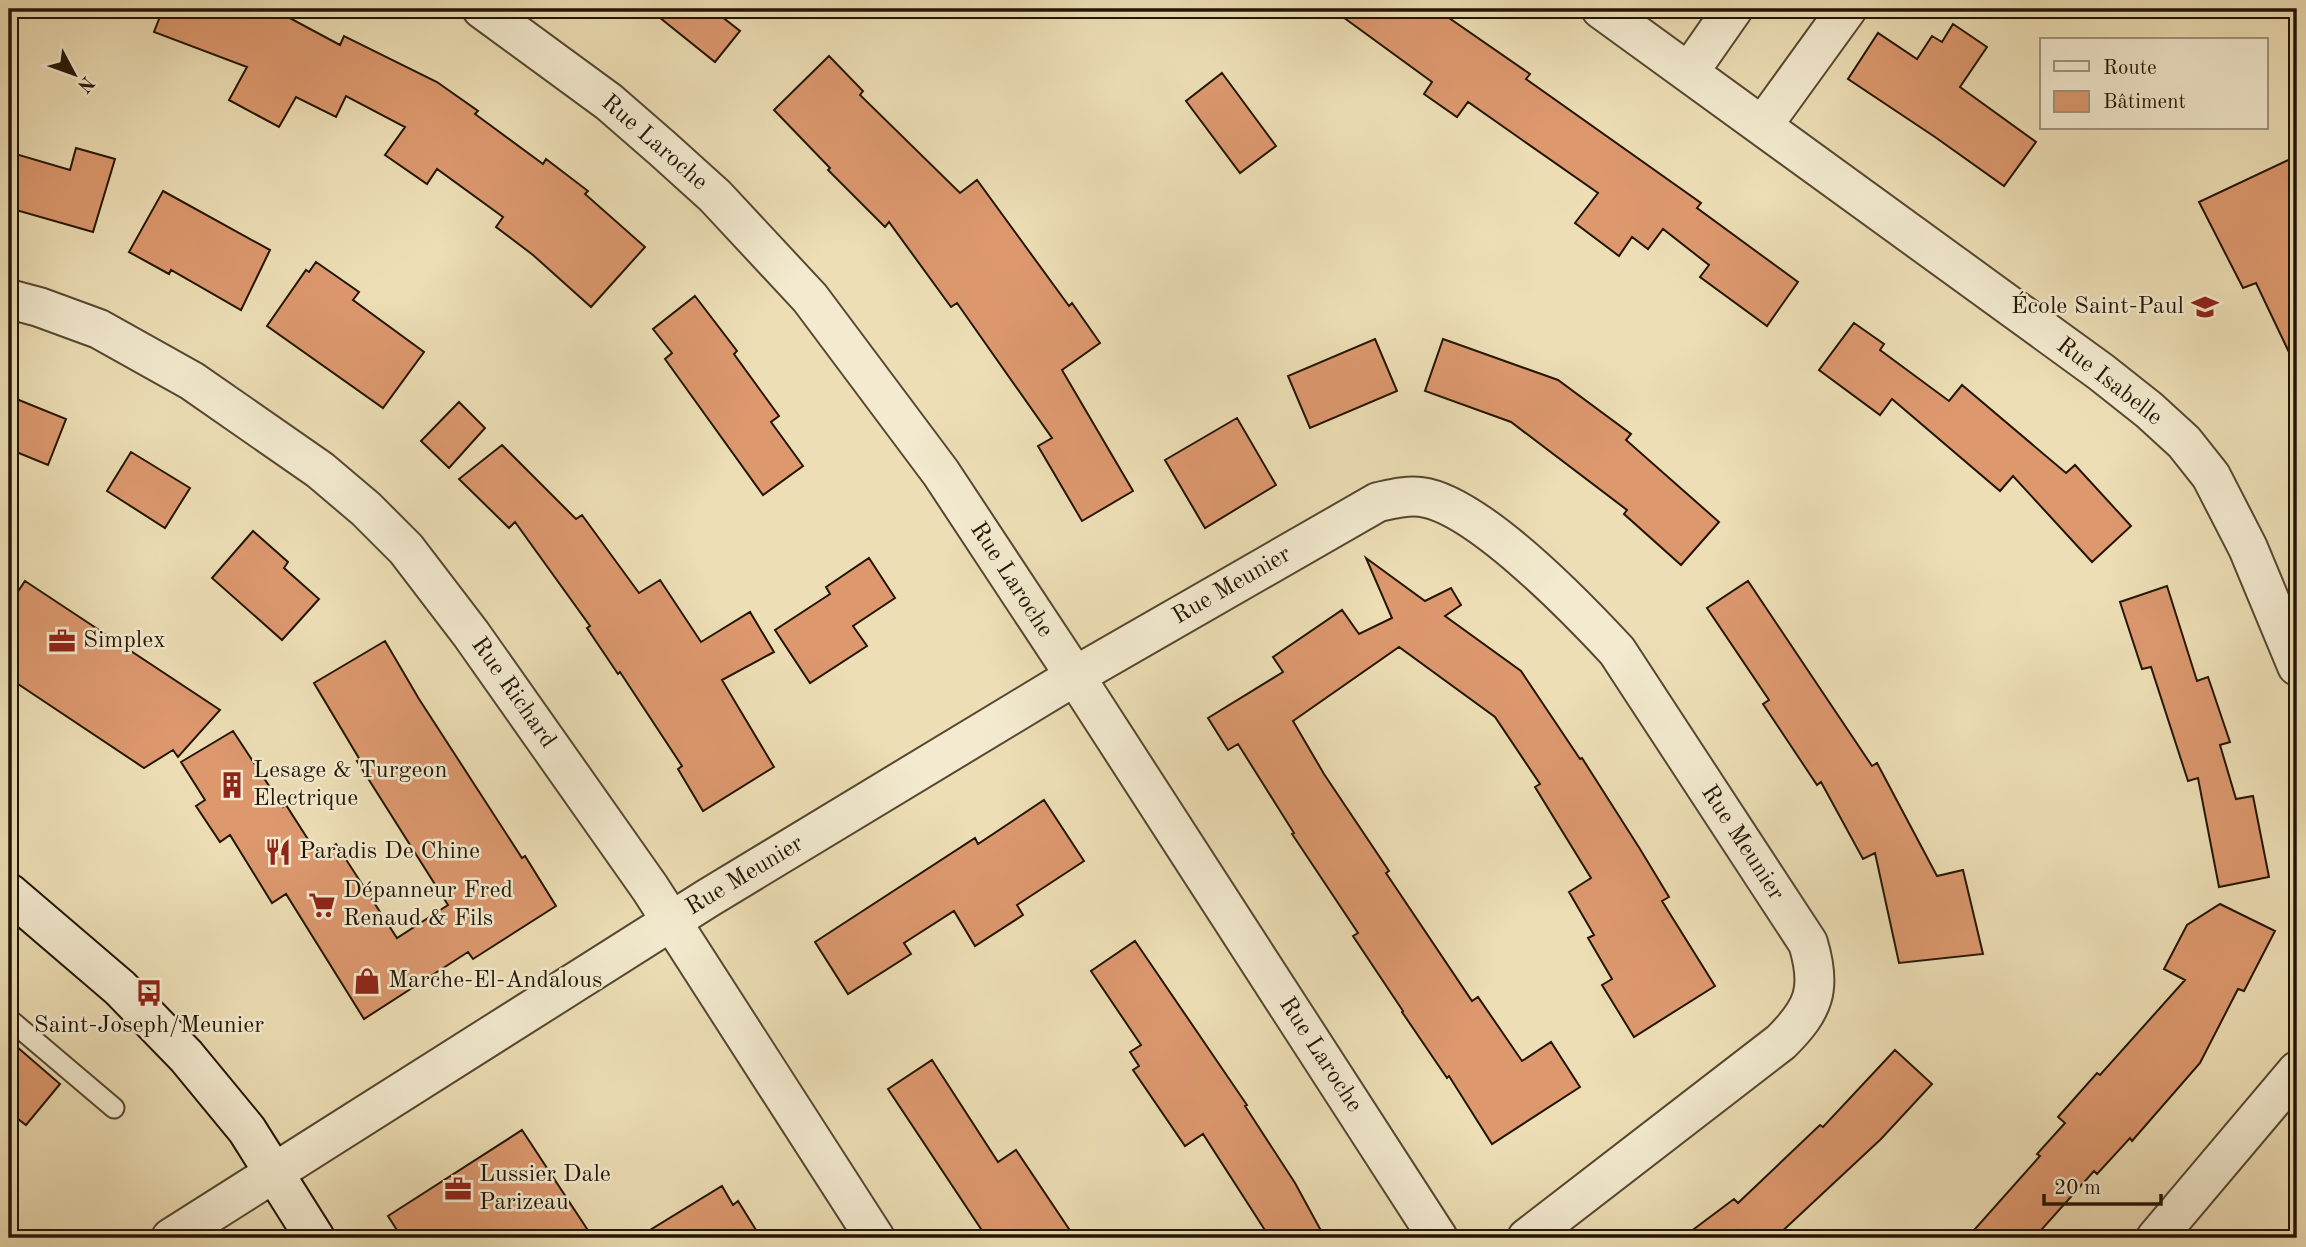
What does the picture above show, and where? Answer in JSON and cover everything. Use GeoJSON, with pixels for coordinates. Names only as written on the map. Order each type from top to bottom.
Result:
{"type":"FeatureCollection","features":[{"type":"Feature","properties":{"kind":"street","name":"Rue Laroche"},"geometry":{"type":"LineString","coordinates":[[482,9],[609,102],[663,149],[715,197],[810,298],[941,473],[1438,1238]]}},
{"type":"Feature","properties":{"kind":"street","name":"Rue Isabelle"},"geometry":{"type":"LineString","coordinates":[[1601,9],[2101,372],[2184,442],[2211,477],[2230,509],[2297,666]]}},
{"type":"Feature","properties":{"kind":"street"},"geometry":{"type":"LineString","coordinates":[[1689,72],[1733,9]]}},
{"type":"Feature","properties":{"kind":"street"},"geometry":{"type":"LineString","coordinates":[[1763,125],[1847,9]]}},
{"type":"Feature","properties":{"kind":"street","name":"Rue Richard"},"geometry":{"type":"LineString","coordinates":[[9,299],[39,307],[99,330],[192,382],[320,470],[366,509],[406,549],[440,592],[671,921],[875,1238]]}},
{"type":"Feature","properties":{"kind":"street","name":"Rue Meunier"},"geometry":{"type":"LineString","coordinates":[[172,1238],[671,921],[1075,676],[1378,502],[1422,497],[1449,506],[1475,521],[1534,569],[1617,652],[1808,943],[1816,968],[1813,995],[1804,1020],[1782,1042],[1527,1238]]}},
{"type":"Feature","properties":{"kind":"street"},"geometry":{"type":"LineString","coordinates":[[9,893],[120,988],[186,1056],[247,1130],[315,1238]]}},
{"type":"Feature","properties":{"kind":"street"},"geometry":{"type":"LineString","coordinates":[[2156,1238],[2297,1071]]}},
{"type":"Feature","properties":{"kind":"lane"},"geometry":{"type":"LineString","coordinates":[[9,1019],[114,1108]]}},
{"type":"Feature","properties":{"kind":"building"},"geometry":{"type":"Polygon","coordinates":[[[163,9],[273,9],[340,45],[344,36],[437,82],[478,111],[475,114],[543,164],[546,159],[588,191],[585,194],[645,247],[591,307],[533,255],[496,227],[503,217],[437,169],[427,184],[385,155],[405,127],[346,96],[336,117],[296,97],[279,127],[229,100],[247,67],[154,32],[163,9]]]}},
{"type":"Feature","properties":{"kind":"building"},"geometry":{"type":"Polygon","coordinates":[[[649,9],[712,9],[740,31],[715,62],[649,9]]]}},
{"type":"Feature","properties":{"kind":"building"},"geometry":{"type":"Polygon","coordinates":[[[1332,9],[1436,9],[1530,74],[1526,79],[1701,203],[1697,208],[1798,282],[1767,326],[1700,277],[1709,265],[1663,229],[1648,249],[1632,237],[1619,256],[1575,223],[1598,193],[1468,102],[1457,117],[1424,94],[1432,82],[1332,9]]]}},
{"type":"Feature","properties":{"kind":"building"},"geometry":{"type":"Polygon","coordinates":[[[1953,24],[1987,47],[1960,87],[2036,142],[2004,186],[1848,79],[1878,33],[1917,59],[1932,36],[1942,42],[1953,24]]]}},
{"type":"Feature","properties":{"kind":"building"},"geometry":{"type":"Polygon","coordinates":[[[829,56],[863,91],[860,95],[960,193],[977,180],[1069,306],[1072,303],[1100,343],[1062,370],[1133,491],[1082,521],[1038,446],[1052,438],[957,303],[951,307],[889,222],[885,227],[828,170],[830,168],[774,110],[829,56]]]}},
{"type":"Feature","properties":{"kind":"building"},"geometry":{"type":"Polygon","coordinates":[[[1222,73],[1276,146],[1240,173],[1186,101],[1222,73]]]}},
{"type":"Feature","properties":{"kind":"building"},"geometry":{"type":"Polygon","coordinates":[[[76,148],[115,159],[93,232],[9,208],[9,152],[70,170],[76,148]]]}},
{"type":"Feature","properties":{"kind":"building"},"geometry":{"type":"Polygon","coordinates":[[[2297,156],[2297,369],[2256,283],[2243,288],[2199,202],[2297,156]]]}},
{"type":"Feature","properties":{"kind":"building"},"geometry":{"type":"Polygon","coordinates":[[[163,191],[270,250],[241,310],[171,270],[169,274],[129,252],[163,191]]]}},
{"type":"Feature","properties":{"kind":"building"},"geometry":{"type":"Polygon","coordinates":[[[316,262],[359,292],[353,300],[424,352],[383,408],[267,326],[306,270],[309,272],[316,262]]]}},
{"type":"Feature","properties":{"kind":"building"},"geometry":{"type":"Polygon","coordinates":[[[695,296],[737,351],[734,354],[779,416],[771,422],[803,466],[763,495],[665,359],[672,353],[653,329],[695,296]]]}},
{"type":"Feature","properties":{"kind":"building"},"geometry":{"type":"Polygon","coordinates":[[[1854,323],[1884,344],[1880,350],[1949,401],[1962,385],[2066,473],[2075,465],[2131,526],[2092,562],[2013,476],[2000,491],[1892,399],[1880,415],[1819,370],[1854,323]]]}},
{"type":"Feature","properties":{"kind":"building"},"geometry":{"type":"Polygon","coordinates":[[[1375,339],[1397,391],[1310,428],[1288,376],[1375,339]]]}},
{"type":"Feature","properties":{"kind":"building"},"geometry":{"type":"Polygon","coordinates":[[[1443,339],[1558,380],[1631,434],[1626,440],[1719,522],[1681,565],[1624,514],[1627,510],[1511,422],[1425,391],[1443,339]]]}},
{"type":"Feature","properties":{"kind":"building"},"geometry":{"type":"Polygon","coordinates":[[[9,396],[66,419],[48,465],[9,449],[9,396]]]}},
{"type":"Feature","properties":{"kind":"building"},"geometry":{"type":"Polygon","coordinates":[[[459,402],[485,428],[449,468],[421,441],[459,402]]]}},
{"type":"Feature","properties":{"kind":"building"},"geometry":{"type":"Polygon","coordinates":[[[1237,418],[1276,485],[1205,528],[1165,460],[1237,418]]]}},
{"type":"Feature","properties":{"kind":"building"},"geometry":{"type":"Polygon","coordinates":[[[502,445],[576,519],[582,515],[639,593],[660,580],[701,642],[750,612],[774,652],[722,680],[774,767],[703,811],[678,769],[682,766],[620,672],[618,674],[587,628],[590,626],[515,522],[509,528],[459,479],[502,445]]]}},
{"type":"Feature","properties":{"kind":"building"},"geometry":{"type":"Polygon","coordinates":[[[131,452],[190,488],[165,528],[107,491],[131,452]]]}},
{"type":"Feature","properties":{"kind":"building"},"geometry":{"type":"Polygon","coordinates":[[[253,531],[288,562],[284,568],[319,599],[282,640],[212,578],[253,531]]]}},
{"type":"Feature","properties":{"kind":"building"},"geometry":{"type":"Polygon","coordinates":[[[869,558],[895,598],[853,626],[867,646],[810,683],[775,630],[830,594],[826,587],[869,558]]]}},
{"type":"Feature","properties":{"kind":"building"},"geometry":{"type":"Polygon","coordinates":[[[1366,558],[1425,601],[1451,588],[1461,605],[1445,616],[1521,671],[1580,759],[1582,758],[1640,849],[1669,897],[1662,901],[1715,986],[1634,1037],[1602,985],[1612,979],[1588,938],[1594,935],[1569,892],[1591,878],[1535,787],[1540,784],[1495,717],[1399,647],[1293,721],[1324,774],[1389,871],[1386,873],[1472,1001],[1478,997],[1522,1061],[1551,1042],[1580,1087],[1492,1144],[1353,936],[1358,933],[1292,834],[1294,833],[1238,744],[1228,750],[1208,718],[1283,672],[1273,657],[1342,610],[1359,634],[1392,618],[1366,558]]]}},
{"type":"Feature","properties":{"kind":"building","name":"Simplex"},"geometry":{"type":"Polygon","coordinates":[[[25,581],[220,710],[178,757],[173,750],[144,768],[9,678],[9,605],[25,581]]]}},
{"type":"Feature","properties":{"kind":"building"},"geometry":{"type":"Polygon","coordinates":[[[1748,581],[1872,766],[1877,763],[1937,876],[1963,870],[1983,954],[1899,963],[1875,853],[1863,859],[1821,782],[1817,785],[1763,704],[1769,700],[1707,608],[1748,581]]]}},
{"type":"Feature","properties":{"kind":"building"},"geometry":{"type":"Polygon","coordinates":[[[2167,586],[2197,681],[2208,677],[2230,742],[2220,745],[2236,799],[2253,796],[2269,877],[2219,887],[2198,778],[2188,781],[2151,667],[2142,669],[2120,602],[2167,586]]]}},
{"type":"Feature","properties":{"kind":"building"},"geometry":{"type":"Polygon","coordinates":[[[385,641],[419,699],[556,906],[473,959],[468,952],[364,1019],[286,894],[272,903],[230,835],[220,842],[196,806],[205,800],[181,762],[233,731],[318,855],[336,844],[397,938],[448,905],[357,761],[360,760],[314,683],[385,641]]]}},
{"type":"Feature","properties":{"kind":"building"},"geometry":{"type":"Polygon","coordinates":[[[1044,800],[1084,861],[1017,905],[1023,915],[975,946],[954,911],[904,943],[911,954],[848,994],[815,942],[975,838],[978,844],[1044,800]]]}},
{"type":"Feature","properties":{"kind":"building"},"geometry":{"type":"Polygon","coordinates":[[[2220,904],[2275,931],[2244,991],[2238,989],[2200,1063],[2132,1141],[2130,1138],[2097,1174],[2094,1171],[2034,1238],[1967,1238],[2040,1156],[2037,1154],[2065,1123],[2058,1117],[2097,1073],[2100,1075],[2185,980],[2164,969],[2187,925],[2220,904]]]}},
{"type":"Feature","properties":{"kind":"building"},"geometry":{"type":"Polygon","coordinates":[[[1135,941],[1247,1105],[1245,1106],[1295,1183],[1325,1238],[1270,1238],[1203,1134],[1185,1146],[1133,1070],[1139,1066],[1130,1052],[1141,1045],[1091,971],[1135,941]]]}},
{"type":"Feature","properties":{"kind":"building"},"geometry":{"type":"Polygon","coordinates":[[[9,1040],[60,1084],[26,1125],[9,1112],[9,1040]]]}},
{"type":"Feature","properties":{"kind":"building"},"geometry":{"type":"Polygon","coordinates":[[[1895,1050],[1932,1084],[1881,1139],[1775,1238],[1682,1238],[1734,1199],[1738,1203],[1820,1125],[1823,1127],[1895,1050]]]}},
{"type":"Feature","properties":{"kind":"building"},"geometry":{"type":"Polygon","coordinates":[[[932,1060],[998,1162],[1016,1150],[1075,1238],[987,1238],[888,1089],[932,1060]]]}},
{"type":"Feature","properties":{"kind":"building"},"geometry":{"type":"Polygon","coordinates":[[[522,1130],[593,1238],[402,1238],[388,1216],[522,1130]]]}},
{"type":"Feature","properties":{"kind":"building"},"geometry":{"type":"Polygon","coordinates":[[[722,1186],[733,1205],[738,1201],[761,1238],[637,1238],[722,1186]]]}},
{"type":"Feature","properties":{"kind":"place","name":"École Saint-Paul"},"geometry":{"type":"Point","coordinates":[2205,307]}},
{"type":"Feature","properties":{"kind":"place","name":"Simplex"},"geometry":{"type":"Point","coordinates":[62,641]}},
{"type":"Feature","properties":{"kind":"place","name":"Lesage & Turgeon Electrique"},"geometry":{"type":"Point","coordinates":[232,785]}},
{"type":"Feature","properties":{"kind":"place","name":"Paradis De Chine"},"geometry":{"type":"Point","coordinates":[278,852]}},
{"type":"Feature","properties":{"kind":"place","name":"Dépanneur Fred Renaud & Fils"},"geometry":{"type":"Point","coordinates":[322,905]}},
{"type":"Feature","properties":{"kind":"place","name":"Marche-El-Andalous"},"geometry":{"type":"Point","coordinates":[367,981]}},
{"type":"Feature","properties":{"kind":"place","name":"Saint-Joseph/Meunier"},"geometry":{"type":"Point","coordinates":[149,993]}},
{"type":"Feature","properties":{"kind":"place","name":"Lussier Dale Parizeau"},"geometry":{"type":"Point","coordinates":[458,1189]}}]}
